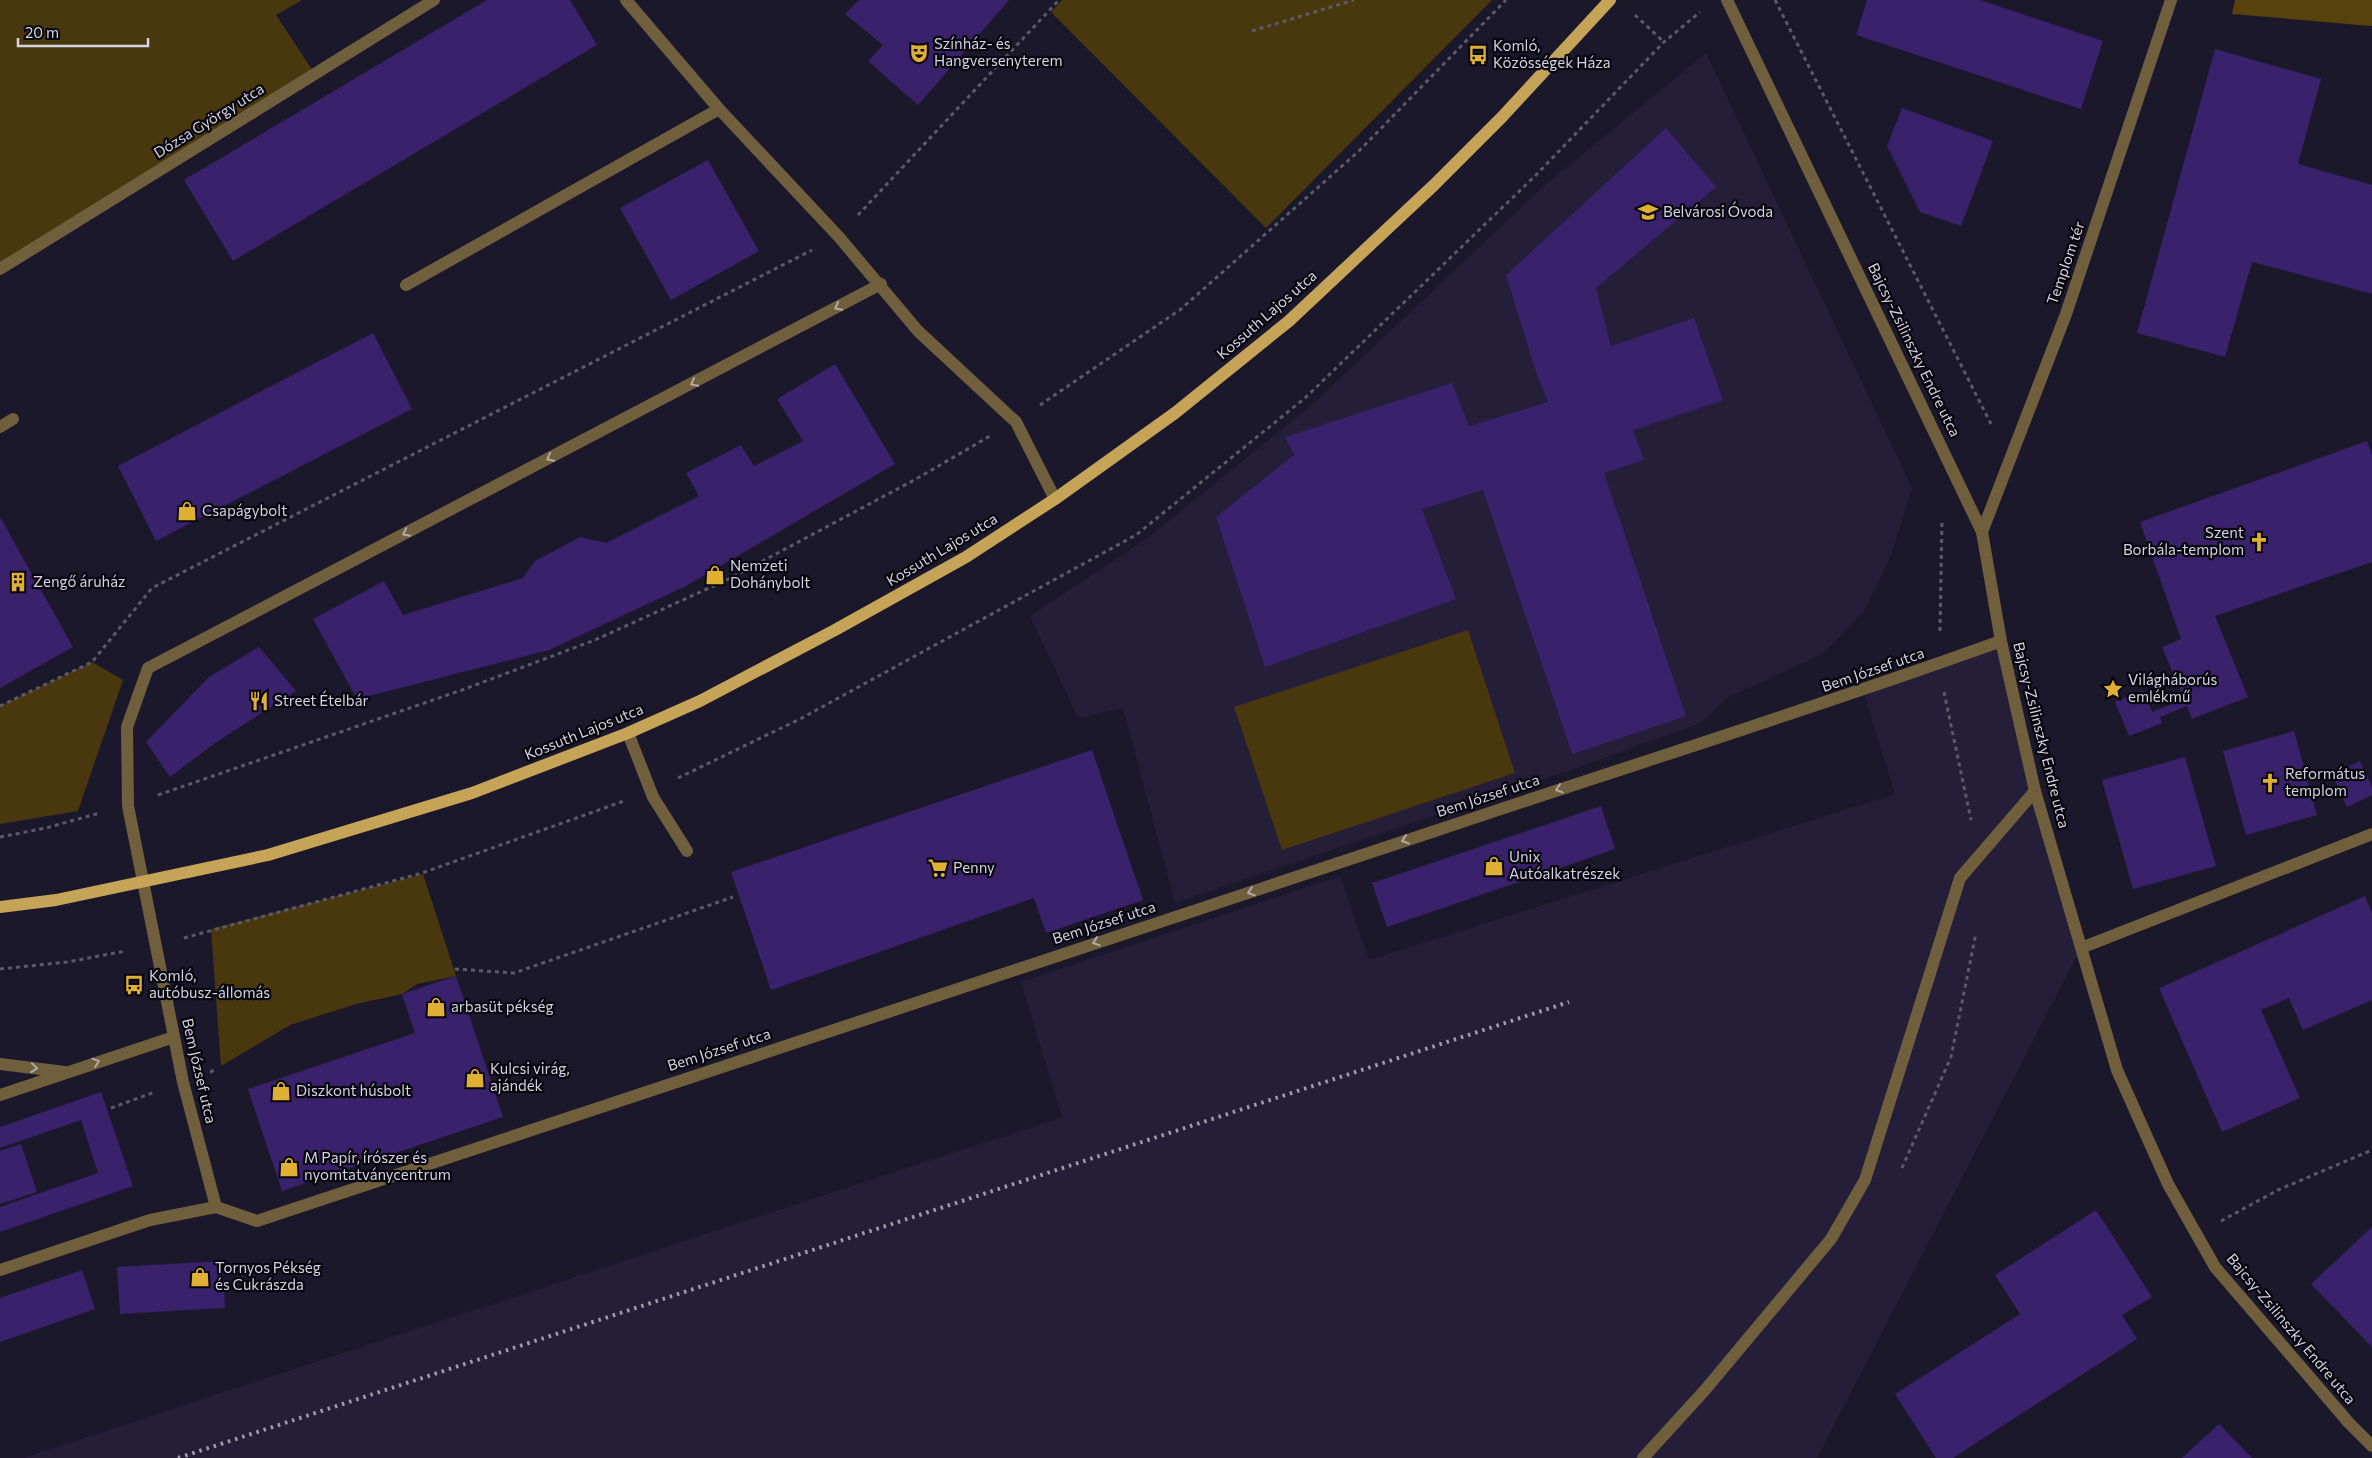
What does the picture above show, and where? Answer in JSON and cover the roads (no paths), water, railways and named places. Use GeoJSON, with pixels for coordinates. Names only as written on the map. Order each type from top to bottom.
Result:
{"type":"FeatureCollection","features":[{"type":"Feature","properties":{"kind":"main road","name":"Kossuth Lajos utca"},"geometry":{"type":"LineString","coordinates":[[0,907],[56,900],[268,855],[472,793],[628,733],[700,701],[835,630],[966,557],[1055,499],[1175,413],[1289,321],[1496,124],[1610,0]]}},
{"type":"Feature","properties":{"kind":"street","name":"Dózsa György utca"},"geometry":{"type":"LineString","coordinates":[[0,269],[434,0]]}},
{"type":"Feature","properties":{"kind":"street"},"geometry":{"type":"LineString","coordinates":[[626,0],[719,109],[839,236],[881,284],[918,331],[1016,422],[1055,499]]}},
{"type":"Feature","properties":{"kind":"street","name":"Bajcsy-Zsilinszky Endre utca"},"geometry":{"type":"LineString","coordinates":[[1727,0],[1982,532],[2001,641],[2034,791],[2117,1070],[2168,1184],[2215,1267],[2349,1424],[2372,1446]]}},
{"type":"Feature","properties":{"kind":"street","name":"Templom tér"},"geometry":{"type":"LineString","coordinates":[[1982,532],[2066,314],[2171,0]]}},
{"type":"Feature","properties":{"kind":"street"},"geometry":{"type":"LineString","coordinates":[[406,285],[719,109]]}},
{"type":"Feature","properties":{"kind":"street"},"geometry":{"type":"LineString","coordinates":[[144,882],[128,806],[127,727],[148,668],[881,284]]}},
{"type":"Feature","properties":{"kind":"street"},"geometry":{"type":"LineString","coordinates":[[0,427],[13,419]]}},
{"type":"Feature","properties":{"kind":"street","name":"Bem József utca"},"geometry":{"type":"LineString","coordinates":[[0,1270],[150,1220],[216,1208],[257,1221],[1605,774],[1863,691],[2001,641]]}},
{"type":"Feature","properties":{"kind":"street"},"geometry":{"type":"LineString","coordinates":[[628,733],[653,797],[687,851]]}},
{"type":"Feature","properties":{"kind":"street"},"geometry":{"type":"LineString","coordinates":[[1643,1458],[1705,1390],[1831,1239],[1866,1180],[1960,878],[2034,791]]}},
{"type":"Feature","properties":{"kind":"street"},"geometry":{"type":"LineString","coordinates":[[2081,948],[2372,834]]}},
{"type":"Feature","properties":{"kind":"street","name":"Bem József utca"},"geometry":{"type":"LineString","coordinates":[[144,882],[183,1082],[216,1208]]}},
{"type":"Feature","properties":{"kind":"street"},"geometry":{"type":"LineString","coordinates":[[0,1095],[174,1037]]}},
{"type":"Feature","properties":{"kind":"street"},"geometry":{"type":"LineString","coordinates":[[0,1064],[68,1072]]}},
{"type":"Feature","properties":{"kind":"railway"},"geometry":{"type":"LineString","coordinates":[[178,1458],[1569,1002]]}},
{"type":"Feature","properties":{"kind":"place","name":"Színház- és Hangversenyterem"},"geometry":{"type":"Point","coordinates":[919,53]}},
{"type":"Feature","properties":{"kind":"place","name":"Komló, Közösségek Háza"},"geometry":{"type":"Point","coordinates":[1478,55]}},
{"type":"Feature","properties":{"kind":"place","name":"Belvárosi Óvoda"},"geometry":{"type":"Point","coordinates":[1648,212]}},
{"type":"Feature","properties":{"kind":"place","name":"Csapágybolt"},"geometry":{"type":"Point","coordinates":[187,511]}},
{"type":"Feature","properties":{"kind":"place","name":"Szent Borbála-templom"},"geometry":{"type":"Point","coordinates":[2259,542]}},
{"type":"Feature","properties":{"kind":"place","name":"Nemzeti Dohánybolt"},"geometry":{"type":"Point","coordinates":[715,575]}},
{"type":"Feature","properties":{"kind":"place","name":"Zengő áruház"},"geometry":{"type":"Point","coordinates":[18,582]}},
{"type":"Feature","properties":{"kind":"place","name":"Világháborús emlékmű"},"geometry":{"type":"Point","coordinates":[2113,689]}},
{"type":"Feature","properties":{"kind":"place","name":"Street Ételbár"},"geometry":{"type":"Point","coordinates":[259,701]}},
{"type":"Feature","properties":{"kind":"place","name":"Református templom"},"geometry":{"type":"Point","coordinates":[2270,783]}},
{"type":"Feature","properties":{"kind":"place","name":"Unix Autóalkatrészek"},"geometry":{"type":"Point","coordinates":[1494,866]}},
{"type":"Feature","properties":{"kind":"place","name":"Penny"},"geometry":{"type":"Point","coordinates":[938,868]}},
{"type":"Feature","properties":{"kind":"place","name":"Komló, autóbusz-állomás"},"geometry":{"type":"Point","coordinates":[134,985]}},
{"type":"Feature","properties":{"kind":"place","name":"arbasüt pékség"},"geometry":{"type":"Point","coordinates":[436,1007]}},
{"type":"Feature","properties":{"kind":"place","name":"Kulcsi virág, ajándék"},"geometry":{"type":"Point","coordinates":[475,1078]}},
{"type":"Feature","properties":{"kind":"place","name":"Diszkont húsbolt"},"geometry":{"type":"Point","coordinates":[281,1091]}},
{"type":"Feature","properties":{"kind":"place","name":"M Papír, írószer és nyomtatványcentrum"},"geometry":{"type":"Point","coordinates":[289,1167]}},
{"type":"Feature","properties":{"kind":"place","name":"Tornyos Pékség és Cukrászda"},"geometry":{"type":"Point","coordinates":[200,1277]}}]}
